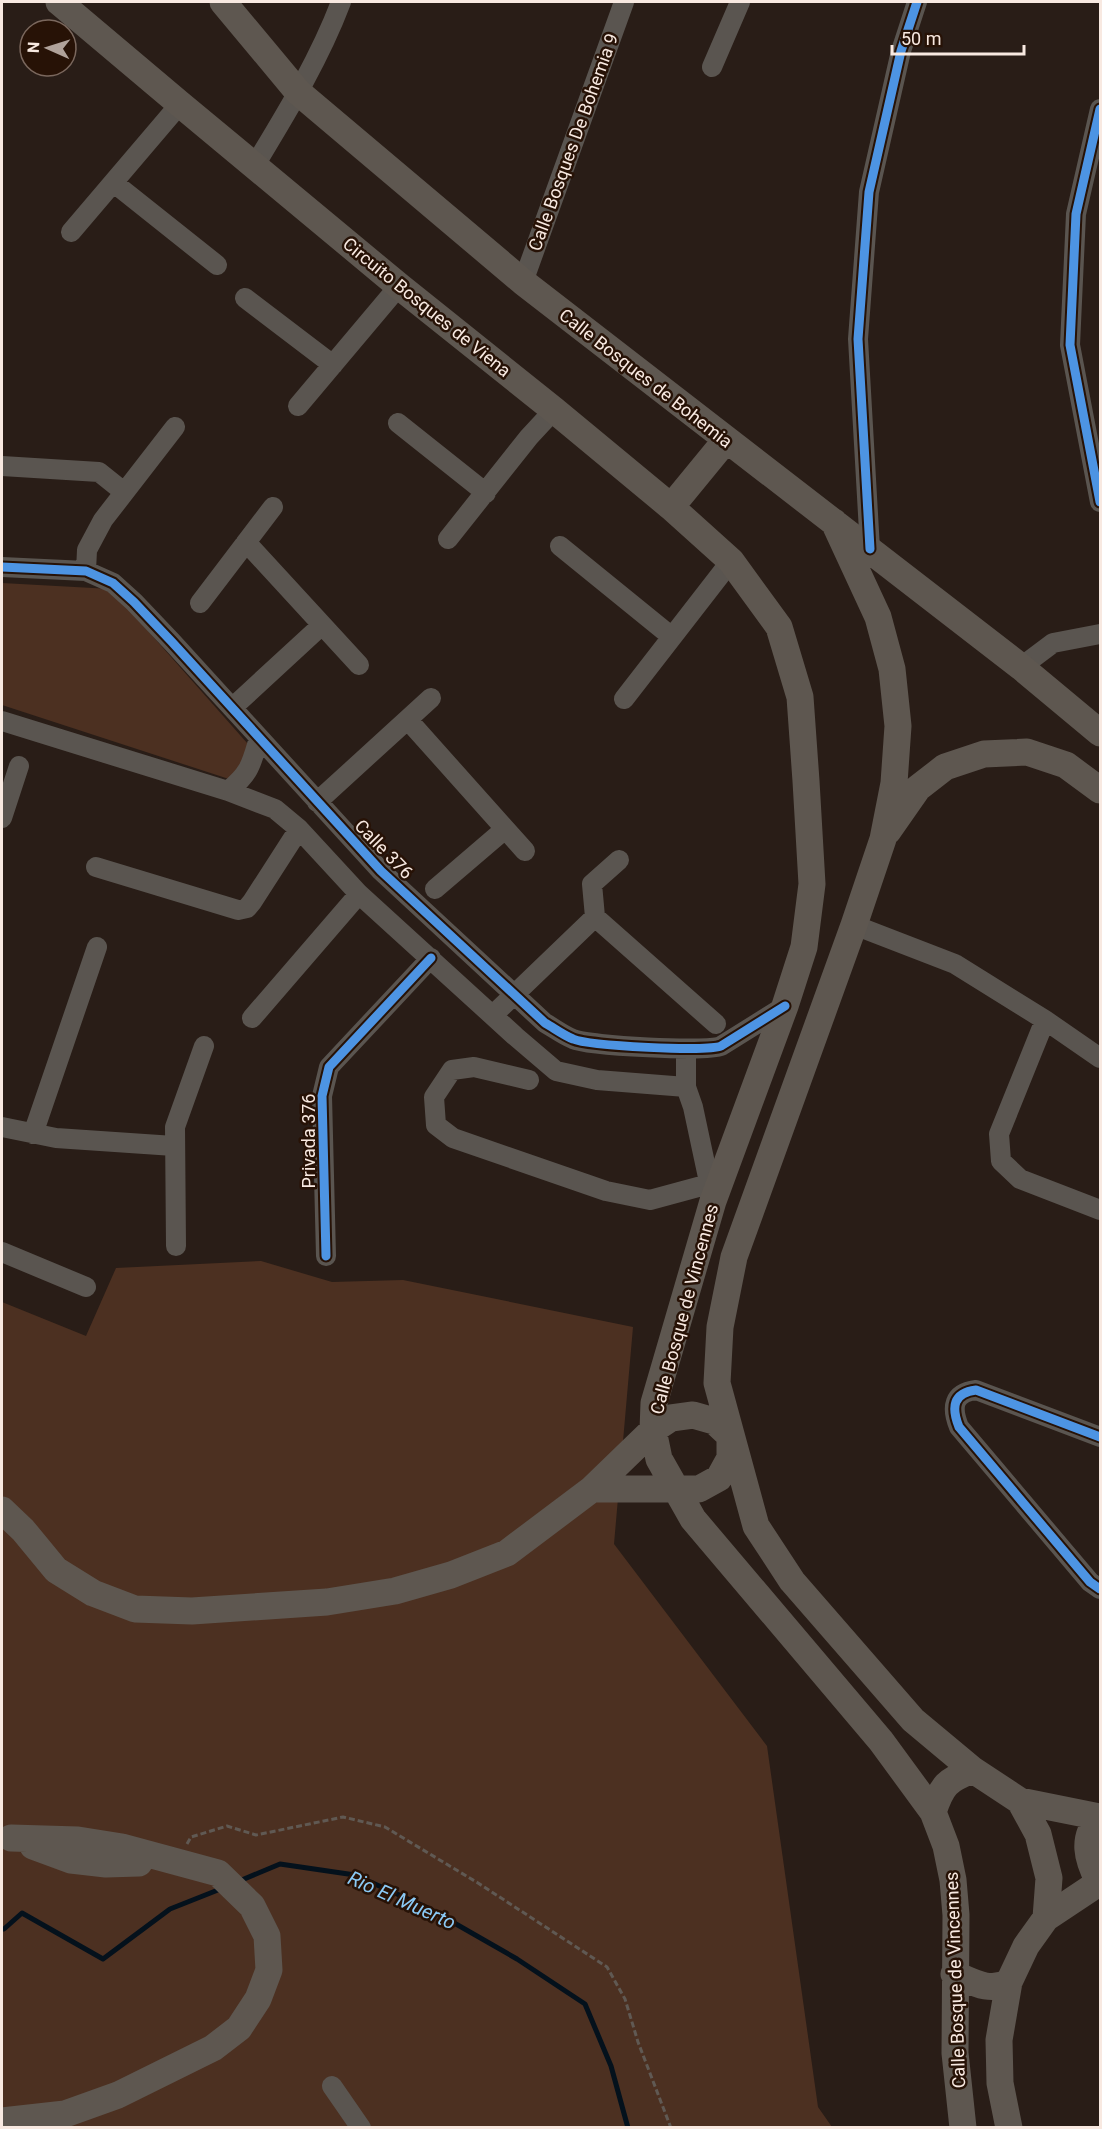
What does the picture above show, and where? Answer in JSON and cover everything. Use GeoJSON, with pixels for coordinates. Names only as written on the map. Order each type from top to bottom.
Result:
{"type":"FeatureCollection","features":[{"type":"Feature","properties":{"kind":"main road","name":"Circuito Bosques de Viena"},"geometry":{"type":"LineString","coordinates":[[60,2],[399,286],[671,507],[731,561],[779,627]]}},
{"type":"Feature","properties":{"kind":"main road","name":"Calle Bosques de Bohemia"},"geometry":{"type":"LineString","coordinates":[[223,2],[298,92],[523,282],[834,522],[878,617],[892,669],[898,726],[894,783],[883,839]]}},
{"type":"Feature","properties":{"kind":"main road"},"geometry":{"type":"LineString","coordinates":[[671,507],[726,440]]}},
{"type":"Feature","properties":{"kind":"main road"},"geometry":{"type":"LineString","coordinates":[[834,522],[1021,667],[1101,733]]}},
{"type":"Feature","properties":{"kind":"main road","name":"Calle Bosque de Vincennes"},"geometry":{"type":"LineString","coordinates":[[779,627],[800,697],[812,884],[804,947],[785,1006],[711,1193],[654,1403],[653,1430],[659,1459],[693,1519],[881,1741],[933,1812],[946,1846],[953,1880],[956,1915],[955,2053],[963,2127]]}},
{"type":"Feature","properties":{"kind":"main road"},"geometry":{"type":"LineString","coordinates":[[883,839],[918,788],[945,767],[984,754],[1028,752],[1066,765],[1101,790]]}},
{"type":"Feature","properties":{"kind":"main road","name":"Calle Bosque de Vincennes"},"geometry":{"type":"LineString","coordinates":[[883,839],[734,1257],[720,1327],[717,1383],[756,1526],[792,1581],[913,1720],[973,1770],[1020,1801],[1038,1834],[1049,1878],[1046,1918]]}},
{"type":"Feature","properties":{"kind":"main road"},"geometry":{"type":"LineString","coordinates":[[2,1510],[23,1530],[56,1570],[93,1593],[135,1609],[192,1611],[327,1602],[394,1591],[451,1575],[507,1553],[592,1490],[653,1430],[671,1418],[693,1415],[714,1421],[730,1436],[730,1458],[719,1478],[699,1489],[592,1490]]}},
{"type":"Feature","properties":{"kind":"main road"},"geometry":{"type":"LineString","coordinates":[[933,1812],[940,1792],[954,1778],[973,1770]]}},
{"type":"Feature","properties":{"kind":"main road"},"geometry":{"type":"LineString","coordinates":[[1020,1801],[1100,1817]]}},
{"type":"Feature","properties":{"kind":"main road"},"geometry":{"type":"LineString","coordinates":[[1009,2127],[1000,2083],[999,2040],[1009,1982],[1026,1946],[1046,1918],[1100,1882],[1089,1864],[1088,1842],[1091,1827],[1100,1817]]}},
{"type":"Feature","properties":{"kind":"main road"},"geometry":{"type":"LineString","coordinates":[[2,2121],[65,2115],[118,2095],[213,2048],[239,2028],[258,1999],[269,1970],[267,1936],[252,1906],[218,1873],[122,1847],[78,1840],[6,1836]]}},
{"type":"Feature","properties":{"kind":"main road"},"geometry":{"type":"LineString","coordinates":[[954,1974],[979,1985],[999,1988],[1009,1982]]}},
{"type":"Feature","properties":{"kind":"street"},"geometry":{"type":"LineString","coordinates":[[255,165],[298,92],[341,2]]}},
{"type":"Feature","properties":{"kind":"street","name":"Calle Bosques De Bohemia 9"},"geometry":{"type":"LineString","coordinates":[[523,282],[624,2]]}},
{"type":"Feature","properties":{"kind":"street"},"geometry":{"type":"LineString","coordinates":[[712,68],[740,2]]}},
{"type":"Feature","properties":{"kind":"street"},"geometry":{"type":"LineString","coordinates":[[870,549],[858,339],[868,192],[901,51],[916,2]]}},
{"type":"Feature","properties":{"kind":"street"},"geometry":{"type":"LineString","coordinates":[[71,232],[180,104]]}},
{"type":"Feature","properties":{"kind":"street"},"geometry":{"type":"LineString","coordinates":[[1101,109],[1076,214],[1070,345],[1101,502]]}},
{"type":"Feature","properties":{"kind":"street"},"geometry":{"type":"LineString","coordinates":[[114,183],[217,265]]}},
{"type":"Feature","properties":{"kind":"street"},"geometry":{"type":"LineString","coordinates":[[298,406],[399,286]]}},
{"type":"Feature","properties":{"kind":"street"},"geometry":{"type":"LineString","coordinates":[[245,298],[333,365]]}},
{"type":"Feature","properties":{"kind":"street"},"geometry":{"type":"LineString","coordinates":[[448,539],[529,437],[554,410]]}},
{"type":"Feature","properties":{"kind":"street"},"geometry":{"type":"LineString","coordinates":[[398,423],[486,493]]}},
{"type":"Feature","properties":{"kind":"street"},"geometry":{"type":"LineString","coordinates":[[86,571],[87,550],[103,520],[176,427]]}},
{"type":"Feature","properties":{"kind":"street"},"geometry":{"type":"LineString","coordinates":[[2,466],[99,472],[124,492]]}},
{"type":"Feature","properties":{"kind":"street"},"geometry":{"type":"LineString","coordinates":[[200,603],[273,507]]}},
{"type":"Feature","properties":{"kind":"street"},"geometry":{"type":"LineString","coordinates":[[246,542],[359,665]]}},
{"type":"Feature","properties":{"kind":"street"},"geometry":{"type":"LineString","coordinates":[[560,546],[672,637]]}},
{"type":"Feature","properties":{"kind":"street"},"geometry":{"type":"LineString","coordinates":[[624,699],[731,561]]}},
{"type":"Feature","properties":{"kind":"street","name":"Calle 376"},"geometry":{"type":"LineString","coordinates":[[2,567],[86,571],[113,583],[134,602],[233,707],[381,871],[513,995],[545,1023],[574,1040],[686,1049],[717,1048],[785,1006]]}},
{"type":"Feature","properties":{"kind":"street"},"geometry":{"type":"LineString","coordinates":[[233,707],[322,625]]}},
{"type":"Feature","properties":{"kind":"street"},"geometry":{"type":"LineString","coordinates":[[1021,667],[1053,643],[1101,634]]}},
{"type":"Feature","properties":{"kind":"street"},"geometry":{"type":"LineString","coordinates":[[317,802],[431,698]]}},
{"type":"Feature","properties":{"kind":"street"},"geometry":{"type":"LineString","coordinates":[[408,720],[525,851]]}},
{"type":"Feature","properties":{"kind":"street"},"geometry":{"type":"LineString","coordinates":[[2,721],[228,791],[275,809],[299,829],[359,894],[556,1071],[597,1080],[686,1087]]}},
{"type":"Feature","properties":{"kind":"street"},"geometry":{"type":"LineString","coordinates":[[228,791],[244,777],[250,767],[259,738]]}},
{"type":"Feature","properties":{"kind":"street"},"geometry":{"type":"LineString","coordinates":[[2,818],[19,766]]}},
{"type":"Feature","properties":{"kind":"street"},"geometry":{"type":"LineString","coordinates":[[96,867],[238,910],[247,908],[252,902],[299,829]]}},
{"type":"Feature","properties":{"kind":"street"},"geometry":{"type":"LineString","coordinates":[[435,889],[505,829]]}},
{"type":"Feature","properties":{"kind":"street"},"geometry":{"type":"LineString","coordinates":[[619,860],[592,884],[595,917],[716,1024]]}},
{"type":"Feature","properties":{"kind":"street"},"geometry":{"type":"LineString","coordinates":[[252,1018],[359,894]]}},
{"type":"Feature","properties":{"kind":"street"},"geometry":{"type":"LineString","coordinates":[[493,1015],[595,917]]}},
{"type":"Feature","properties":{"kind":"street"},"geometry":{"type":"LineString","coordinates":[[854,925],[956,964],[1101,1058]]}},
{"type":"Feature","properties":{"kind":"street"},"geometry":{"type":"LineString","coordinates":[[33,1134],[97,947]]}},
{"type":"Feature","properties":{"kind":"street","name":"Privada 376"},"geometry":{"type":"LineString","coordinates":[[326,1256],[322,1096],[329,1067],[431,958]]}},
{"type":"Feature","properties":{"kind":"street"},"geometry":{"type":"LineString","coordinates":[[1045,1020],[999,1134],[1001,1161],[1020,1179],[1101,1210]]}},
{"type":"Feature","properties":{"kind":"street"},"geometry":{"type":"LineString","coordinates":[[176,1245],[175,1127],[204,1046]]}},
{"type":"Feature","properties":{"kind":"street"},"geometry":{"type":"LineString","coordinates":[[529,1080],[474,1067],[452,1070],[434,1097],[436,1125],[453,1138],[606,1191],[650,1200],[711,1193],[693,1107],[686,1087],[686,1049]]}},
{"type":"Feature","properties":{"kind":"street"},"geometry":{"type":"LineString","coordinates":[[2,1127],[33,1134],[91,1141],[174,1146]]}},
{"type":"Feature","properties":{"kind":"street"},"geometry":{"type":"LineString","coordinates":[[2,1252],[86,1287]]}},
{"type":"Feature","properties":{"kind":"street"},"geometry":{"type":"LineString","coordinates":[[1101,1437],[976,1390],[964,1392],[956,1401],[954,1414],[959,1427],[1090,1582],[1101,1589]]}},
{"type":"Feature","properties":{"kind":"street"},"geometry":{"type":"LineString","coordinates":[[332,2086],[361,2127]]}},
{"type":"Feature","properties":{"kind":"path"},"geometry":{"type":"LineString","coordinates":[[175,1863],[191,1837],[227,1826],[256,1835],[343,1817],[385,1827],[478,1883],[607,1967],[625,1999],[638,2042],[670,2127]]}},
{"type":"Feature","properties":{"kind":"shaded area"},"geometry":{"type":"Polygon","coordinates":[[[2,583],[111,589],[255,752],[232,780],[2,705],[2,583]]]}},
{"type":"Feature","properties":{"kind":"shaded area"},"geometry":{"type":"Polygon","coordinates":[[[261,1261],[332,1282],[403,1280],[633,1327],[614,1544],[767,1746],[818,2107],[832,2127],[2,2127],[2,1302],[86,1336],[116,1268],[261,1261]]]}},
{"type":"Feature","properties":{"kind":"waterway","name":"Rio El Muerto"},"geometry":{"type":"LineString","coordinates":[[237,1882],[280,1864],[355,1875],[428,1908],[517,1959],[585,2004],[611,2066],[628,2128]]}},
{"type":"Feature","properties":{"kind":"waterway","name":"Rio El Muerto"},"geometry":{"type":"LineString","coordinates":[[2,1929],[22,1913],[103,1959],[170,1909],[223,1888]]}},
{"type":"Feature","properties":{"kind":"cycle path"},"geometry":{"type":"LineString","coordinates":[[870,549],[858,339],[869,192],[901,51],[917,2]]}},
{"type":"Feature","properties":{"kind":"cycle path"},"geometry":{"type":"LineString","coordinates":[[1100,109],[1076,214],[1070,345],[1100,502]]}},
{"type":"Feature","properties":{"kind":"cycle path"},"geometry":{"type":"LineString","coordinates":[[2,567],[86,571],[113,583],[172,642],[381,871],[545,1023],[566,1036],[583,1042],[623,1046],[712,1048],[721,1046],[785,1006]]}},
{"type":"Feature","properties":{"kind":"cycle path"},"geometry":{"type":"LineString","coordinates":[[326,1256],[322,1096],[329,1067],[431,958]]}},
{"type":"Feature","properties":{"kind":"cycle path"},"geometry":{"type":"LineString","coordinates":[[1100,1437],[976,1390],[963,1394],[956,1402],[955,1413],[959,1427],[1090,1582],[1100,1589]]}}]}
